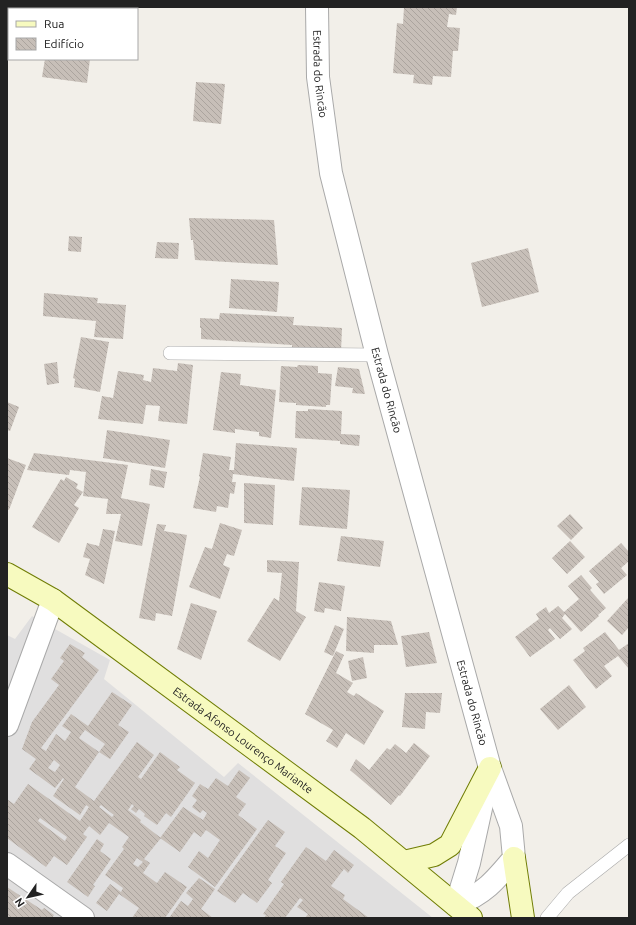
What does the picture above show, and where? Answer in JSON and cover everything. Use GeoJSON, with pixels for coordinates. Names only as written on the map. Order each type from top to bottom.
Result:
{"type":"FeatureCollection","features":[{"type":"Feature","properties":{"kind":"main road","name":"Estrada Afonso Lourenço Mariante"},"geometry":{"type":"LineString","coordinates":[[7,574],[53,600],[362,828],[464,911]]}},
{"type":"Feature","properties":{"kind":"main road"},"geometry":{"type":"LineString","coordinates":[[404,862],[434,855],[450,845],[490,768]]}},
{"type":"Feature","properties":{"kind":"main road"},"geometry":{"type":"LineString","coordinates":[[514,858],[523,918]]}},
{"type":"Feature","properties":{"kind":"street","name":"Estrada do Rincão"},"geometry":{"type":"LineString","coordinates":[[317,7],[318,77],[331,172],[377,355],[490,768],[511,826],[514,858]]}},
{"type":"Feature","properties":{"kind":"street"},"geometry":{"type":"LineString","coordinates":[[7,725],[53,600]]}},
{"type":"Feature","properties":{"kind":"street","name":"Estrada do Rincão"},"geometry":{"type":"LineString","coordinates":[[464,911],[469,864],[490,768]]}},
{"type":"Feature","properties":{"kind":"street"},"geometry":{"type":"LineString","coordinates":[[464,911],[469,900],[494,882],[514,858]]}},
{"type":"Feature","properties":{"kind":"street"},"geometry":{"type":"LineString","coordinates":[[7,864],[83,918]]}},
{"type":"Feature","properties":{"kind":"lane"},"geometry":{"type":"LineString","coordinates":[[170,353],[377,355]]}},
{"type":"Feature","properties":{"kind":"lane"},"geometry":{"type":"LineString","coordinates":[[547,918],[568,893],[629,845]]}},
{"type":"Feature","properties":{"kind":"shaded area"},"geometry":{"type":"Polygon","coordinates":[[[32,616],[110,660],[104,679],[224,777],[238,763],[433,918],[7,918],[7,635],[15,639],[32,616]]]}},
{"type":"Feature","properties":{"kind":"building"},"geometry":{"type":"Polygon","coordinates":[[[404,7],[457,7],[456,15],[449,14],[447,27],[460,28],[458,51],[453,51],[451,77],[433,76],[432,85],[413,83],[414,75],[393,73],[397,23],[403,24],[404,7]]]}},
{"type":"Feature","properties":{"kind":"building"},"geometry":{"type":"Polygon","coordinates":[[[45,60],[90,60],[87,83],[42,77],[45,60]]]}},
{"type":"Feature","properties":{"kind":"building"},"geometry":{"type":"Polygon","coordinates":[[[196,82],[225,84],[221,124],[193,121],[196,82]]]}},
{"type":"Feature","properties":{"kind":"building"},"geometry":{"type":"Polygon","coordinates":[[[189,218],[274,220],[278,265],[195,260],[189,218]]]}},
{"type":"Feature","properties":{"kind":"building"},"geometry":{"type":"Polygon","coordinates":[[[69,236],[82,237],[81,252],[68,251],[69,236]]]}},
{"type":"Feature","properties":{"kind":"building"},"geometry":{"type":"Polygon","coordinates":[[[157,242],[179,243],[178,259],[155,258],[157,242]]]}},
{"type":"Feature","properties":{"kind":"building"},"geometry":{"type":"Polygon","coordinates":[[[528,248],[539,292],[482,307],[471,263],[528,248]]]}},
{"type":"Feature","properties":{"kind":"building"},"geometry":{"type":"Polygon","coordinates":[[[231,279],[279,282],[277,312],[229,308],[231,279]]]}},
{"type":"Feature","properties":{"kind":"building"},"geometry":{"type":"Polygon","coordinates":[[[44,293],[98,298],[97,303],[126,305],[123,339],[94,337],[96,321],[43,316],[44,293]]]}},
{"type":"Feature","properties":{"kind":"building"},"geometry":{"type":"Polygon","coordinates":[[[220,313],[294,317],[293,325],[342,328],[341,352],[292,349],[292,345],[201,339],[200,318],[219,319],[220,313]]]}},
{"type":"Feature","properties":{"kind":"building"},"geometry":{"type":"Polygon","coordinates":[[[81,337],[109,342],[100,392],[74,387],[75,379],[73,378],[81,337]]]}},
{"type":"Feature","properties":{"kind":"building"},"geometry":{"type":"Polygon","coordinates":[[[57,362],[59,383],[47,385],[44,364],[57,362]]]}},
{"type":"Feature","properties":{"kind":"building"},"geometry":{"type":"Polygon","coordinates":[[[178,363],[193,365],[187,424],[158,421],[160,406],[146,405],[143,424],[98,419],[102,396],[113,398],[118,371],[144,375],[143,380],[151,382],[153,368],[177,371],[178,363]]]}},
{"type":"Feature","properties":{"kind":"building"},"geometry":{"type":"Polygon","coordinates":[[[298,365],[318,366],[318,373],[332,374],[330,405],[326,405],[326,407],[279,402],[281,366],[297,367],[298,365]]]}},
{"type":"Feature","properties":{"kind":"building"},"geometry":{"type":"Polygon","coordinates":[[[338,367],[359,369],[365,394],[352,393],[353,388],[335,386],[338,367]]]}},
{"type":"Feature","properties":{"kind":"building"},"geometry":{"type":"Polygon","coordinates":[[[221,372],[241,374],[240,385],[276,390],[271,438],[259,436],[259,432],[235,429],[235,433],[213,430],[221,372]]]}},
{"type":"Feature","properties":{"kind":"building"},"geometry":{"type":"Polygon","coordinates":[[[7,402],[19,407],[10,431],[7,430],[7,402]]]}},
{"type":"Feature","properties":{"kind":"building"},"geometry":{"type":"Polygon","coordinates":[[[308,409],[342,411],[341,434],[360,435],[359,446],[340,444],[340,441],[295,438],[296,411],[308,411],[308,409]]]}},
{"type":"Feature","properties":{"kind":"building"},"geometry":{"type":"Polygon","coordinates":[[[107,430],[170,440],[165,468],[103,458],[107,430]]]}},
{"type":"Feature","properties":{"kind":"building"},"geometry":{"type":"Polygon","coordinates":[[[236,443],[297,448],[294,481],[233,474],[232,482],[236,482],[234,494],[230,493],[228,508],[217,506],[216,512],[193,508],[200,477],[203,453],[231,457],[229,470],[234,470],[236,443]]]}},
{"type":"Feature","properties":{"kind":"building"},"geometry":{"type":"Polygon","coordinates":[[[34,453],[128,465],[121,498],[150,504],[142,546],[115,541],[121,514],[106,514],[108,499],[83,496],[86,472],[70,470],[69,475],[27,470],[34,453]]]}},
{"type":"Feature","properties":{"kind":"building"},"geometry":{"type":"Polygon","coordinates":[[[7,458],[26,465],[9,510],[7,509],[7,458]]]}},
{"type":"Feature","properties":{"kind":"building"},"geometry":{"type":"Polygon","coordinates":[[[151,469],[167,472],[164,488],[149,485],[151,469]]]}},
{"type":"Feature","properties":{"kind":"building"},"geometry":{"type":"Polygon","coordinates":[[[66,477],[78,484],[76,488],[83,492],[74,505],[79,508],[59,543],[32,527],[61,479],[64,481],[66,477]]]}},
{"type":"Feature","properties":{"kind":"building"},"geometry":{"type":"Polygon","coordinates":[[[244,483],[275,485],[273,525],[244,523],[244,483]]]}},
{"type":"Feature","properties":{"kind":"building"},"geometry":{"type":"Polygon","coordinates":[[[302,487],[350,490],[347,529],[299,525],[302,487]]]}},
{"type":"Feature","properties":{"kind":"building"},"geometry":{"type":"Polygon","coordinates":[[[570,514],[583,528],[571,540],[557,526],[570,514]]]}},
{"type":"Feature","properties":{"kind":"building"},"geometry":{"type":"Polygon","coordinates":[[[220,523],[242,530],[234,556],[227,554],[223,565],[230,568],[220,599],[189,587],[205,547],[212,549],[220,523]]]}},
{"type":"Feature","properties":{"kind":"building"},"geometry":{"type":"Polygon","coordinates":[[[157,524],[166,525],[164,531],[187,535],[172,616],[156,613],[155,621],[139,618],[157,524]]]}},
{"type":"Feature","properties":{"kind":"building"},"geometry":{"type":"Polygon","coordinates":[[[103,529],[115,531],[104,584],[85,575],[90,559],[83,557],[87,543],[99,546],[103,529]]]}},
{"type":"Feature","properties":{"kind":"building"},"geometry":{"type":"Polygon","coordinates":[[[341,536],[384,541],[380,567],[337,561],[341,536]]]}},
{"type":"Feature","properties":{"kind":"building"},"geometry":{"type":"Polygon","coordinates":[[[570,541],[585,557],[567,574],[552,558],[570,541]]]}},
{"type":"Feature","properties":{"kind":"building"},"geometry":{"type":"Polygon","coordinates":[[[621,543],[629,552],[629,561],[621,568],[627,575],[604,594],[596,584],[599,582],[589,571],[621,543]]]}},
{"type":"Feature","properties":{"kind":"building"},"geometry":{"type":"Polygon","coordinates":[[[267,560],[299,562],[296,611],[306,617],[280,661],[247,641],[274,598],[279,601],[282,573],[267,572],[267,560]]]}},
{"type":"Feature","properties":{"kind":"building"},"geometry":{"type":"Polygon","coordinates":[[[581,575],[592,588],[590,590],[606,608],[581,632],[565,614],[562,618],[572,629],[560,639],[550,628],[548,630],[555,639],[530,657],[515,637],[539,619],[536,614],[546,607],[549,613],[558,606],[564,612],[579,599],[568,586],[581,575]]]}},
{"type":"Feature","properties":{"kind":"building"},"geometry":{"type":"Polygon","coordinates":[[[319,582],[345,586],[341,611],[325,608],[324,613],[314,611],[319,582]]]}},
{"type":"Feature","properties":{"kind":"building"},"geometry":{"type":"Polygon","coordinates":[[[629,597],[629,627],[622,635],[607,621],[629,597]]]}},
{"type":"Feature","properties":{"kind":"building"},"geometry":{"type":"Polygon","coordinates":[[[191,603],[217,611],[201,660],[177,649],[191,603]]]}},
{"type":"Feature","properties":{"kind":"building"},"geometry":{"type":"Polygon","coordinates":[[[347,617],[391,621],[398,645],[374,645],[374,653],[346,651],[347,617]]]}},
{"type":"Feature","properties":{"kind":"building"},"geometry":{"type":"Polygon","coordinates":[[[335,625],[344,629],[333,656],[324,652],[335,625]]]}},
{"type":"Feature","properties":{"kind":"building"},"geometry":{"type":"Polygon","coordinates":[[[429,632],[437,663],[406,667],[401,636],[429,632]]]}},
{"type":"Feature","properties":{"kind":"building"},"geometry":{"type":"Polygon","coordinates":[[[605,632],[619,650],[629,643],[629,669],[618,656],[604,666],[612,676],[596,689],[573,660],[585,651],[583,648],[605,632]]]}},
{"type":"Feature","properties":{"kind":"building"},"geometry":{"type":"Polygon","coordinates":[[[70,644],[85,653],[82,657],[99,670],[41,748],[46,751],[56,734],[65,741],[71,732],[62,726],[71,714],[88,726],[112,692],[132,705],[118,725],[129,732],[110,759],[99,752],[75,787],[94,801],[137,742],[154,755],[138,777],[141,779],[160,752],[180,767],[177,770],[195,783],[171,817],[166,813],[157,825],[144,816],[145,814],[139,809],[136,813],[131,809],[134,806],[132,804],[128,810],[141,820],[140,822],[161,838],[144,859],[150,863],[143,873],[157,883],[165,872],[187,887],[165,918],[132,918],[139,908],[119,894],[107,911],[96,903],[110,884],[121,892],[123,888],[105,875],[124,849],[122,847],[129,837],[109,823],[100,835],[89,826],[83,834],[87,837],[67,865],[54,856],[46,867],[7,838],[7,801],[8,800],[14,804],[28,784],[80,821],[89,807],[86,805],[80,815],[53,796],[64,779],[63,778],[55,788],[29,769],[36,759],[22,749],[32,722],[59,685],[51,679],[64,661],[60,658],[70,644]],[[85,730],[79,738],[99,752],[105,744],[85,730]],[[54,760],[48,768],[55,772],[60,765],[54,760]],[[101,805],[99,807],[112,817],[114,815],[101,805]],[[40,818],[38,821],[65,841],[67,837],[40,818]],[[137,858],[133,864],[138,867],[143,862],[137,858]]]}},
{"type":"Feature","properties":{"kind":"building"},"geometry":{"type":"Polygon","coordinates":[[[336,651],[344,655],[336,673],[353,683],[347,692],[354,696],[356,693],[384,711],[364,745],[346,733],[337,748],[326,741],[333,730],[305,714],[336,651]]]}},
{"type":"Feature","properties":{"kind":"building"},"geometry":{"type":"Polygon","coordinates":[[[363,657],[367,678],[352,681],[348,661],[363,657]]]}},
{"type":"Feature","properties":{"kind":"building"},"geometry":{"type":"Polygon","coordinates":[[[569,685],[586,707],[558,730],[540,709],[569,685]]]}},
{"type":"Feature","properties":{"kind":"building"},"geometry":{"type":"Polygon","coordinates":[[[405,693],[442,693],[440,713],[426,712],[425,729],[402,727],[405,693]]]}},
{"type":"Feature","properties":{"kind":"building"},"geometry":{"type":"Polygon","coordinates":[[[414,743],[430,756],[400,796],[399,795],[391,805],[350,770],[356,759],[369,770],[387,748],[390,750],[395,744],[406,753],[414,743]]]}},
{"type":"Feature","properties":{"kind":"building"},"geometry":{"type":"Polygon","coordinates":[[[239,770],[250,778],[236,797],[246,804],[238,815],[257,829],[215,887],[188,867],[199,851],[208,858],[220,840],[206,830],[201,837],[194,832],[180,852],[160,838],[183,807],[203,820],[207,813],[203,810],[200,813],[192,807],[197,800],[192,796],[200,784],[208,789],[216,778],[228,786],[239,770]]]}},
{"type":"Feature","properties":{"kind":"building"},"geometry":{"type":"Polygon","coordinates":[[[268,820],[285,832],[275,846],[286,853],[268,880],[272,883],[257,903],[243,893],[235,903],[217,891],[268,820]]]}},
{"type":"Feature","properties":{"kind":"building"},"geometry":{"type":"Polygon","coordinates":[[[97,839],[104,844],[100,851],[111,859],[93,885],[95,886],[88,897],[67,882],[97,839]]]}},
{"type":"Feature","properties":{"kind":"building"},"geometry":{"type":"Polygon","coordinates":[[[306,847],[326,861],[334,850],[354,865],[348,873],[344,869],[331,886],[345,895],[343,899],[369,918],[305,918],[308,914],[297,907],[303,900],[300,898],[285,918],[264,918],[266,915],[263,914],[284,884],[281,882],[306,847]]]}},
{"type":"Feature","properties":{"kind":"building"},"geometry":{"type":"Polygon","coordinates":[[[199,878],[215,889],[201,909],[213,918],[169,918],[181,901],[188,906],[193,899],[186,893],[199,878]]]}},
{"type":"Feature","properties":{"kind":"building"},"geometry":{"type":"Polygon","coordinates":[[[7,887],[42,910],[44,908],[54,915],[52,918],[7,918],[7,887]]]}}]}
